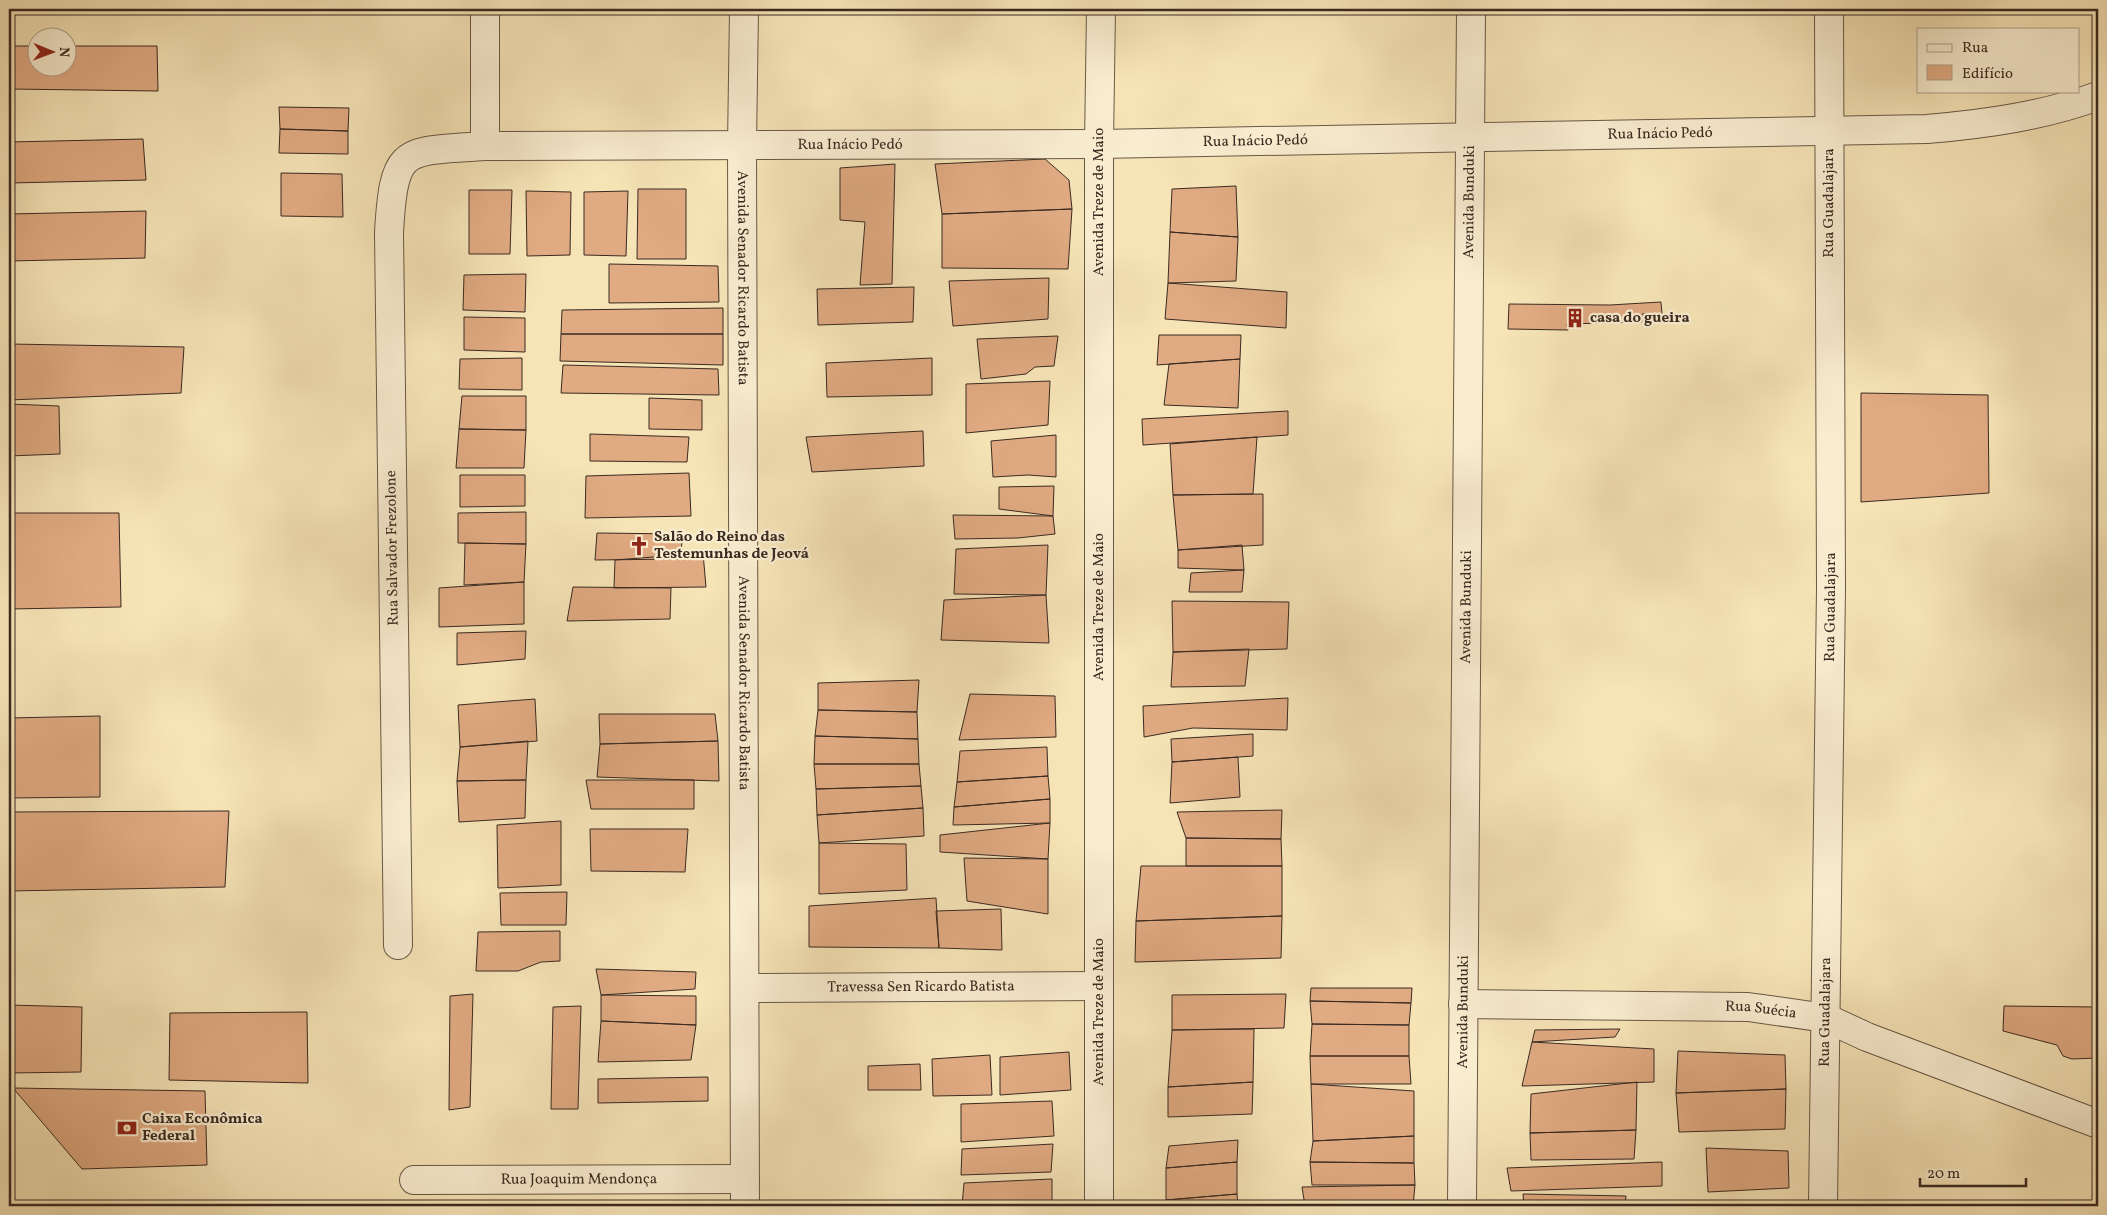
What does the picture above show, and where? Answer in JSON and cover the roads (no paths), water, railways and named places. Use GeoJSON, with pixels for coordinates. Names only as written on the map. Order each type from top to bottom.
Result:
{"type":"FeatureCollection","features":[{"type":"Feature","properties":{"kind":"street"},"geometry":{"type":"LineString","coordinates":[[485,9],[485,146]]}},
{"type":"Feature","properties":{"kind":"street","name":"Avenida Senador Ricardo Batista"},"geometry":{"type":"LineString","coordinates":[[744,9],[742,145],[745,1206]]}},
{"type":"Feature","properties":{"kind":"street","name":"Avenida Treze de Maio"},"geometry":{"type":"LineString","coordinates":[[1100,1206],[1098,986],[1099,144],[1101,9]]}},
{"type":"Feature","properties":{"kind":"street","name":"Avenida Bunduki"},"geometry":{"type":"LineString","coordinates":[[1462,1206],[1471,9]]}},
{"type":"Feature","properties":{"kind":"street","name":"Rua Guadalajara"},"geometry":{"type":"LineString","coordinates":[[1823,1206],[1831,588],[1829,9]]}},
{"type":"Feature","properties":{"kind":"street","name":"Rua Inácio Pedó"},"geometry":{"type":"LineString","coordinates":[[409,156],[423,151],[485,146],[1099,144],[1927,129],[1977,124],[2051,111],[2098,96]]}},
{"type":"Feature","properties":{"kind":"street","name":"Rua Salvador Frezolone"},"geometry":{"type":"LineString","coordinates":[[398,945],[389,233],[391,195],[394,180],[400,166],[409,156]]}},
{"type":"Feature","properties":{"kind":"street","name":"Travessa Sen Ricardo Batista"},"geometry":{"type":"LineString","coordinates":[[745,988],[1098,986]]}},
{"type":"Feature","properties":{"kind":"street","name":"Rua Suécia"},"geometry":{"type":"LineString","coordinates":[[1463,1004],[1748,1007],[1826,1018],[1867,1037],[2098,1124]]}},
{"type":"Feature","properties":{"kind":"street","name":"Rua Joaquim Mendonça"},"geometry":{"type":"LineString","coordinates":[[414,1180],[745,1178]]}},
{"type":"Feature","properties":{"kind":"place","name":"casa do gueira"},"geometry":{"type":"Point","coordinates":[1575,318]}},
{"type":"Feature","properties":{"kind":"place","name":"Salão do Reino das Testemunhas de Jeová"},"geometry":{"type":"Point","coordinates":[639,546]}},
{"type":"Feature","properties":{"kind":"place","name":"Caixa Econômica Federal"},"geometry":{"type":"Point","coordinates":[127,1128]}}]}
